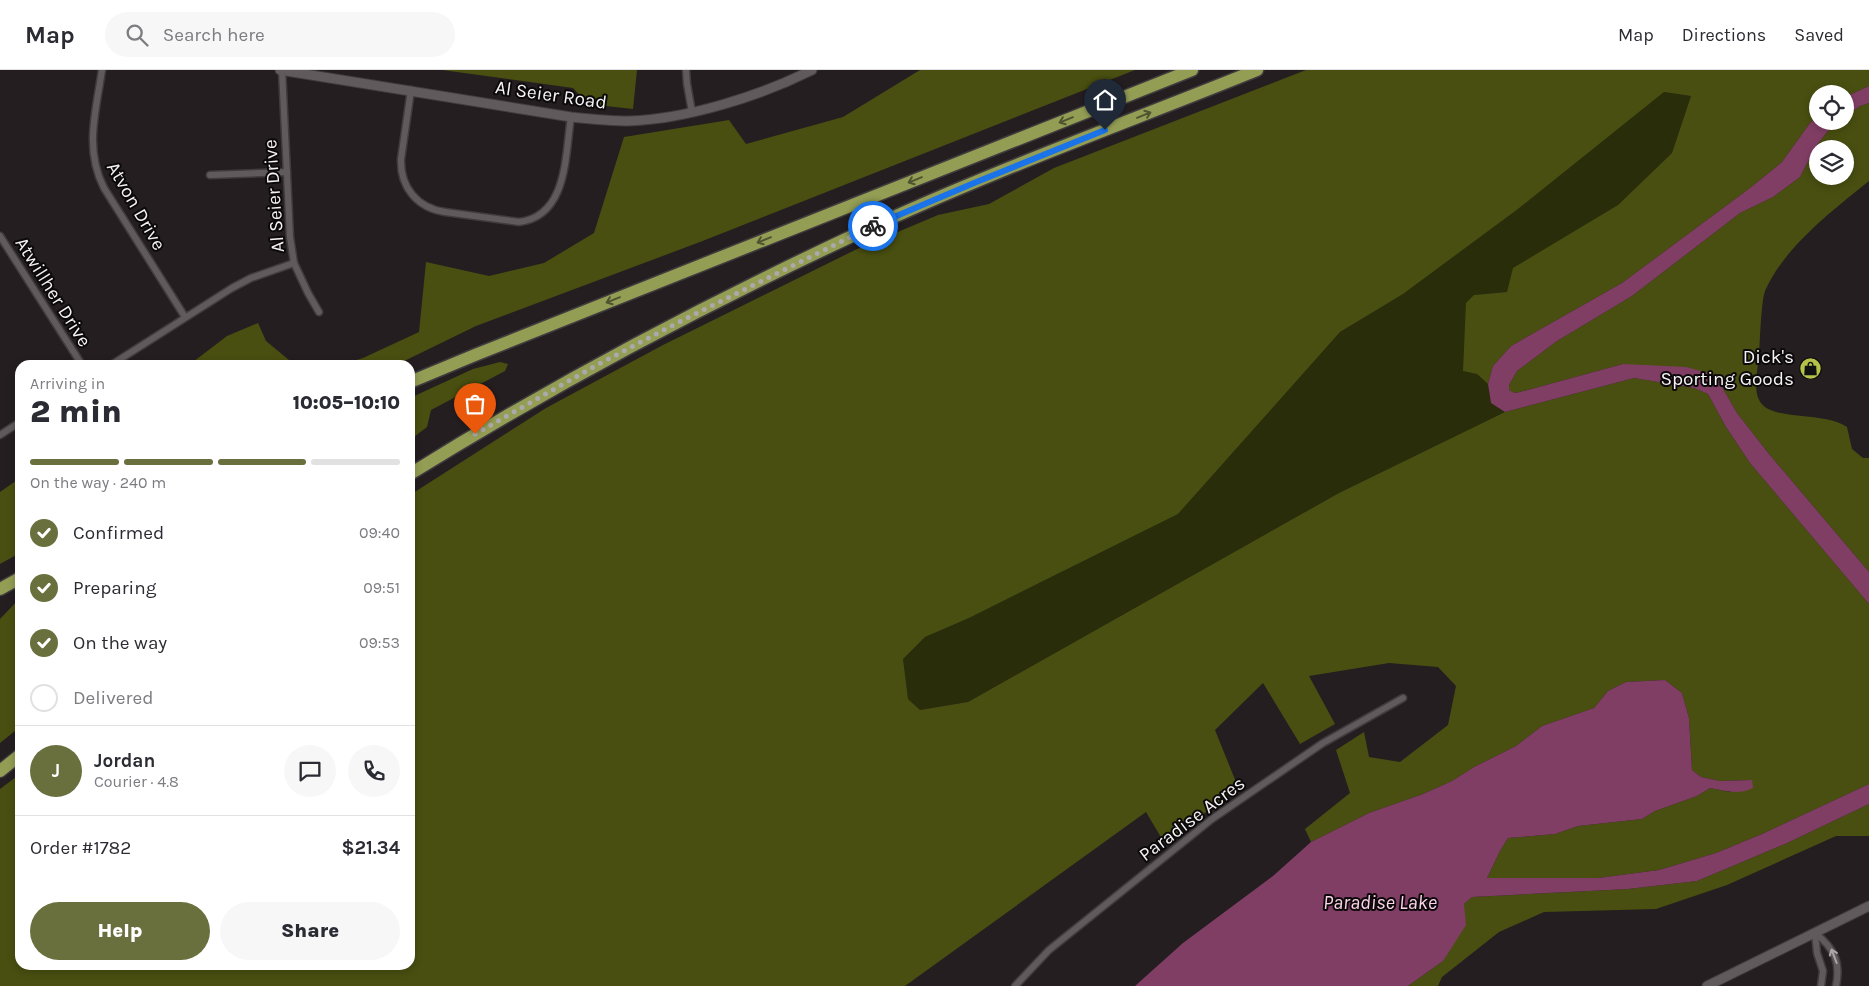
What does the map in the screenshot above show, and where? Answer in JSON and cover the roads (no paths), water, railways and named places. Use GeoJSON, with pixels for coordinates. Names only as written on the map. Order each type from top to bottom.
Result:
{"type":"FeatureCollection","features":[{"type":"Feature","properties":{"kind":"highway"},"geometry":{"type":"LineString","coordinates":[[415,380],[1192,70]]}},
{"type":"Feature","properties":{"kind":"highway"},"geometry":{"type":"LineString","coordinates":[[415,471],[475,434],[597,365],[864,230],[974,183],[1257,70]]}},
{"type":"Feature","properties":{"kind":"highway"},"geometry":{"type":"LineString","coordinates":[[0,589],[15,581]]}},
{"type":"Feature","properties":{"kind":"highway"},"geometry":{"type":"LineString","coordinates":[[0,771],[15,759]]}},
{"type":"Feature","properties":{"kind":"street","name":"Atvon Drive"},"geometry":{"type":"LineString","coordinates":[[102,70],[92,138],[95,169],[104,188],[185,317]]}},
{"type":"Feature","properties":{"kind":"street","name":"Al Seier Road"},"geometry":{"type":"LineString","coordinates":[[282,70],[571,117],[629,121],[651,120],[692,112],[742,98],[779,85],[812,70]]}},
{"type":"Feature","properties":{"kind":"street","name":"Al Seier Drive"},"geometry":{"type":"LineString","coordinates":[[282,70],[290,237],[294,263],[304,286],[319,312]]}},
{"type":"Feature","properties":{"kind":"street"},"geometry":{"type":"LineString","coordinates":[[686,70],[686,84],[692,112]]}},
{"type":"Feature","properties":{"kind":"street"},"geometry":{"type":"LineString","coordinates":[[411,90],[401,168],[406,187],[412,194],[426,207],[440,212],[518,222],[540,214],[552,202],[560,185],[571,117]]}},
{"type":"Feature","properties":{"kind":"street"},"geometry":{"type":"LineString","coordinates":[[210,175],[287,172]]}},
{"type":"Feature","properties":{"kind":"street","name":"Atwillher Drive"},"geometry":{"type":"LineString","coordinates":[[0,236],[79,360]]}},
{"type":"Feature","properties":{"kind":"street"},"geometry":{"type":"LineString","coordinates":[[119,360],[238,285],[294,263]]}},
{"type":"Feature","properties":{"kind":"street"},"geometry":{"type":"LineString","coordinates":[[0,435],[15,425]]}},
{"type":"Feature","properties":{"kind":"street","name":"Paradise Acres"},"geometry":{"type":"LineString","coordinates":[[1015,986],[1049,950],[1212,819],[1323,743],[1403,698]]}},
{"type":"Feature","properties":{"kind":"street"},"geometry":{"type":"LineString","coordinates":[[1707,986],[1869,906]]}},
{"type":"Feature","properties":{"kind":"street"},"geometry":{"type":"LineString","coordinates":[[1815,933],[1817,953],[1823,971],[1821,986]]}},
{"type":"Feature","properties":{"kind":"street"},"geometry":{"type":"LineString","coordinates":[[1815,933],[1826,942],[1835,957],[1838,975],[1836,986]]}},
{"type":"Feature","properties":{"kind":"water"},"geometry":{"type":"Polygon","coordinates":[[[1869,86],[1869,103],[1854,110],[1854,93],[1869,86]]]}},
{"type":"Feature","properties":{"kind":"water"},"geometry":{"type":"Polygon","coordinates":[[[1809,124],[1809,130],[1829,130],[1821,140],[1809,140],[1809,160],[1800,177],[1773,197],[1740,213],[1632,296],[1557,341],[1517,371],[1509,385],[1509,390],[1514,393],[1520,392],[1623,364],[1686,367],[1708,373],[1718,380],[1737,413],[1769,454],[1869,572],[1869,604],[1750,463],[1726,427],[1708,394],[1694,388],[1634,378],[1505,412],[1491,403],[1488,384],[1493,366],[1511,346],[1622,283],[1782,162],[1809,124]]]}},
{"type":"Feature","properties":{"kind":"water","name":"Paradise Lake"},"geometry":{"type":"Polygon","coordinates":[[[1665,680],[1682,693],[1689,718],[1692,770],[1701,777],[1720,781],[1752,780],[1753,788],[1737,792],[1710,788],[1697,796],[1655,811],[1642,819],[1578,826],[1555,834],[1508,838],[1487,878],[1598,878],[1659,870],[1716,853],[1762,834],[1869,784],[1869,804],[1785,844],[1697,881],[1628,889],[1472,897],[1464,904],[1466,925],[1443,961],[1408,986],[1135,986],[1183,943],[1273,876],[1311,842],[1369,813],[1423,794],[1452,781],[1474,767],[1516,746],[1542,726],[1594,708],[1608,691],[1626,682],[1665,680]]]}},
{"type":"Feature","properties":{"kind":"place","name":"Dick's Sporting Goods"},"geometry":{"type":"Point","coordinates":[1810,368]}}]}
